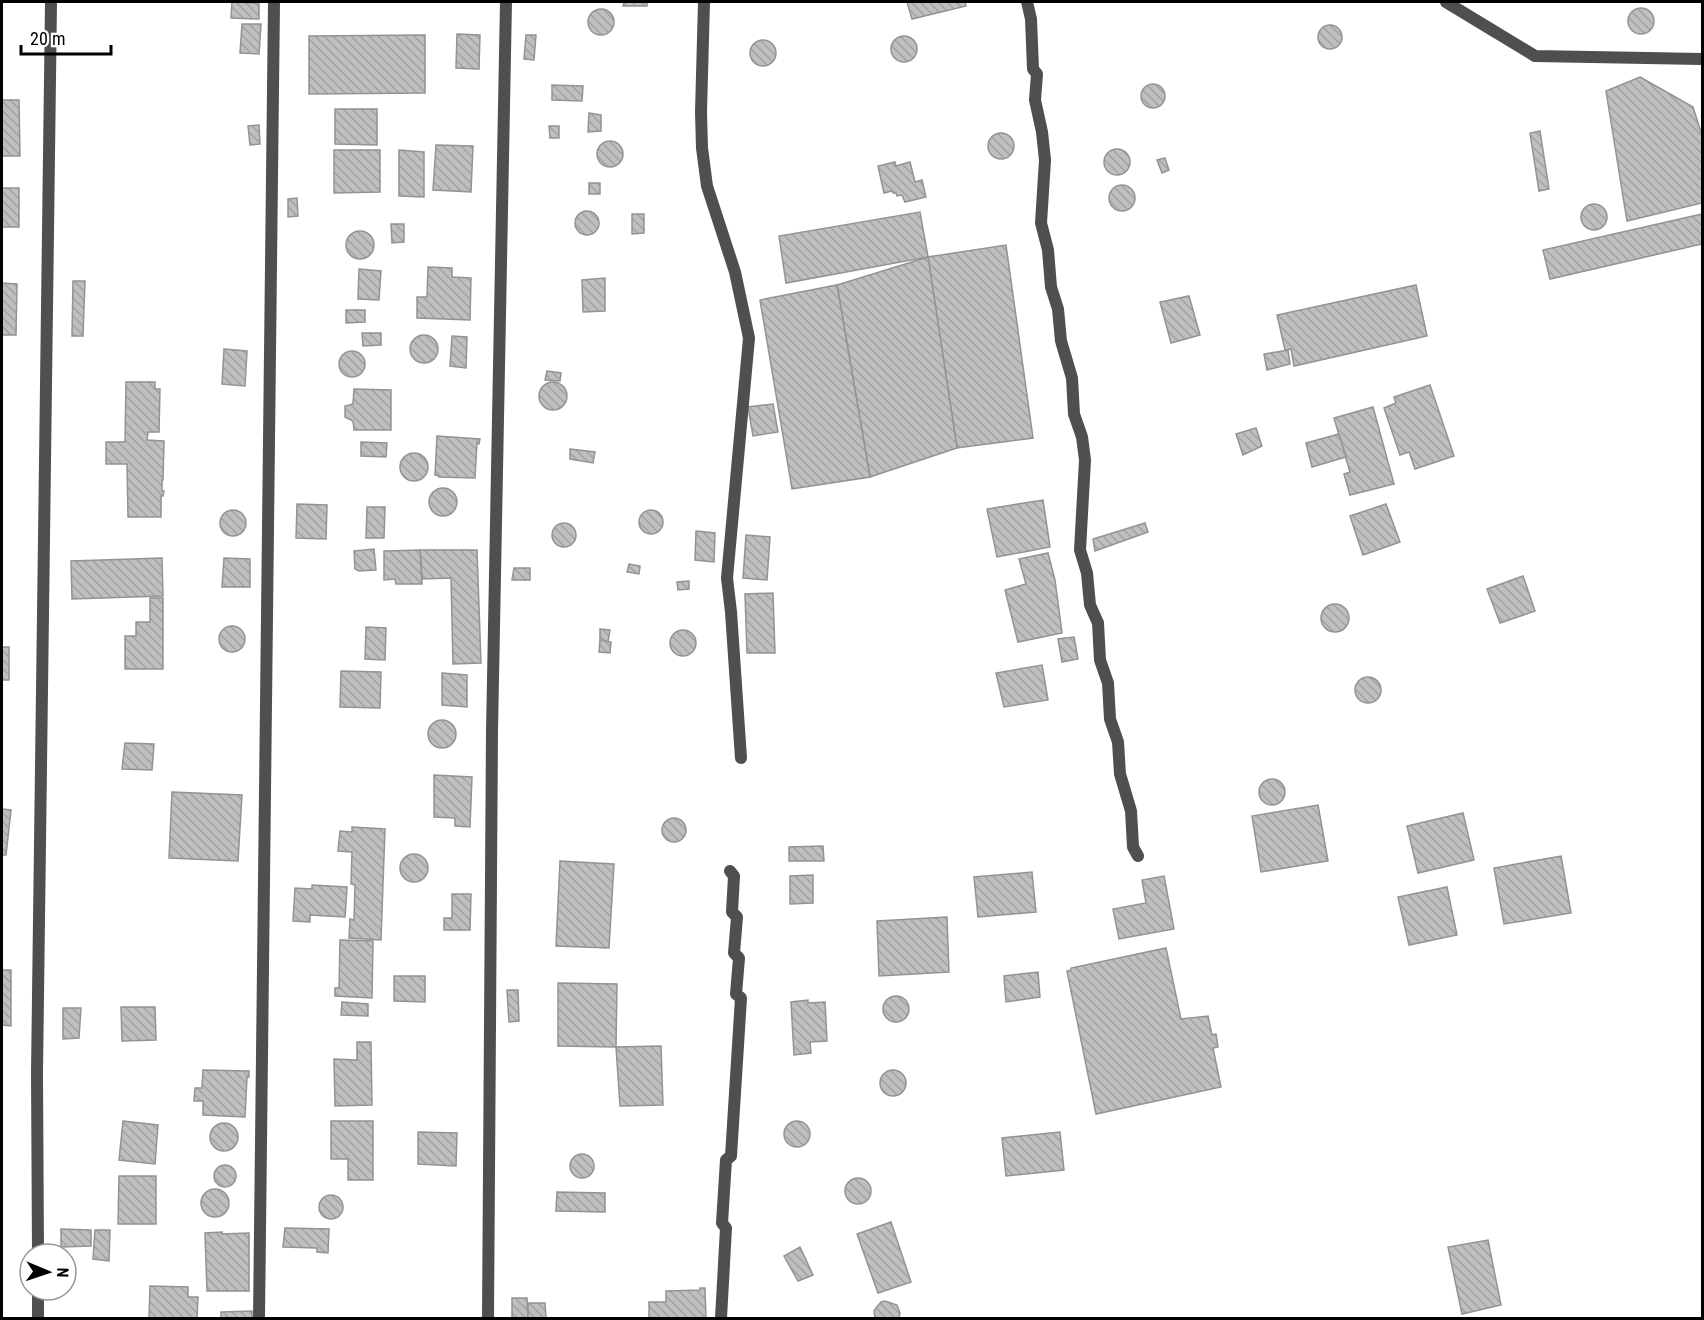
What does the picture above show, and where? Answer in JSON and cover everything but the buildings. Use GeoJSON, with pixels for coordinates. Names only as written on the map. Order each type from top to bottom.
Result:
{"type":"FeatureCollection","features":[{"type":"Feature","properties":{"kind":"street"},"geometry":{"type":"LineString","coordinates":[[38,1242],[51,2]]}},
{"type":"Feature","properties":{"kind":"street"},"geometry":{"type":"LineString","coordinates":[[259,1318],[274,2]]}},
{"type":"Feature","properties":{"kind":"street"},"geometry":{"type":"LineString","coordinates":[[488,1318],[492,731],[506,2]]}},
{"type":"Feature","properties":{"kind":"street"},"geometry":{"type":"LineString","coordinates":[[704,2],[701,112],[702,148],[707,186],[735,272],[749,338],[727,578],[741,758]]}},
{"type":"Feature","properties":{"kind":"street"},"geometry":{"type":"LineString","coordinates":[[1027,2],[1031,19],[1033,69],[1037,74],[1035,100],[1045,160],[1041,223],[1048,250],[1051,287],[1058,309],[1061,341],[1072,378],[1074,414],[1082,437],[1085,460],[1080,550],[1087,573],[1090,605],[1098,624],[1100,660],[1108,683],[1110,719],[1118,742],[1120,774],[1131,811],[1133,847],[1138,856]]}},
{"type":"Feature","properties":{"kind":"street"},"geometry":{"type":"LineString","coordinates":[[1446,2],[1535,56],[1702,59]]}},
{"type":"Feature","properties":{"kind":"street"},"geometry":{"type":"LineString","coordinates":[[721,1318],[726,1228],[722,1223],[726,1160],[731,1156],[741,998],[736,994],[739,958],[734,953],[736,917],[732,912],[734,876],[730,871]]}},
{"type":"Feature","properties":{"kind":"street"},"geometry":{"type":"LineString","coordinates":[[38,1302],[38,1318]]}}]}
